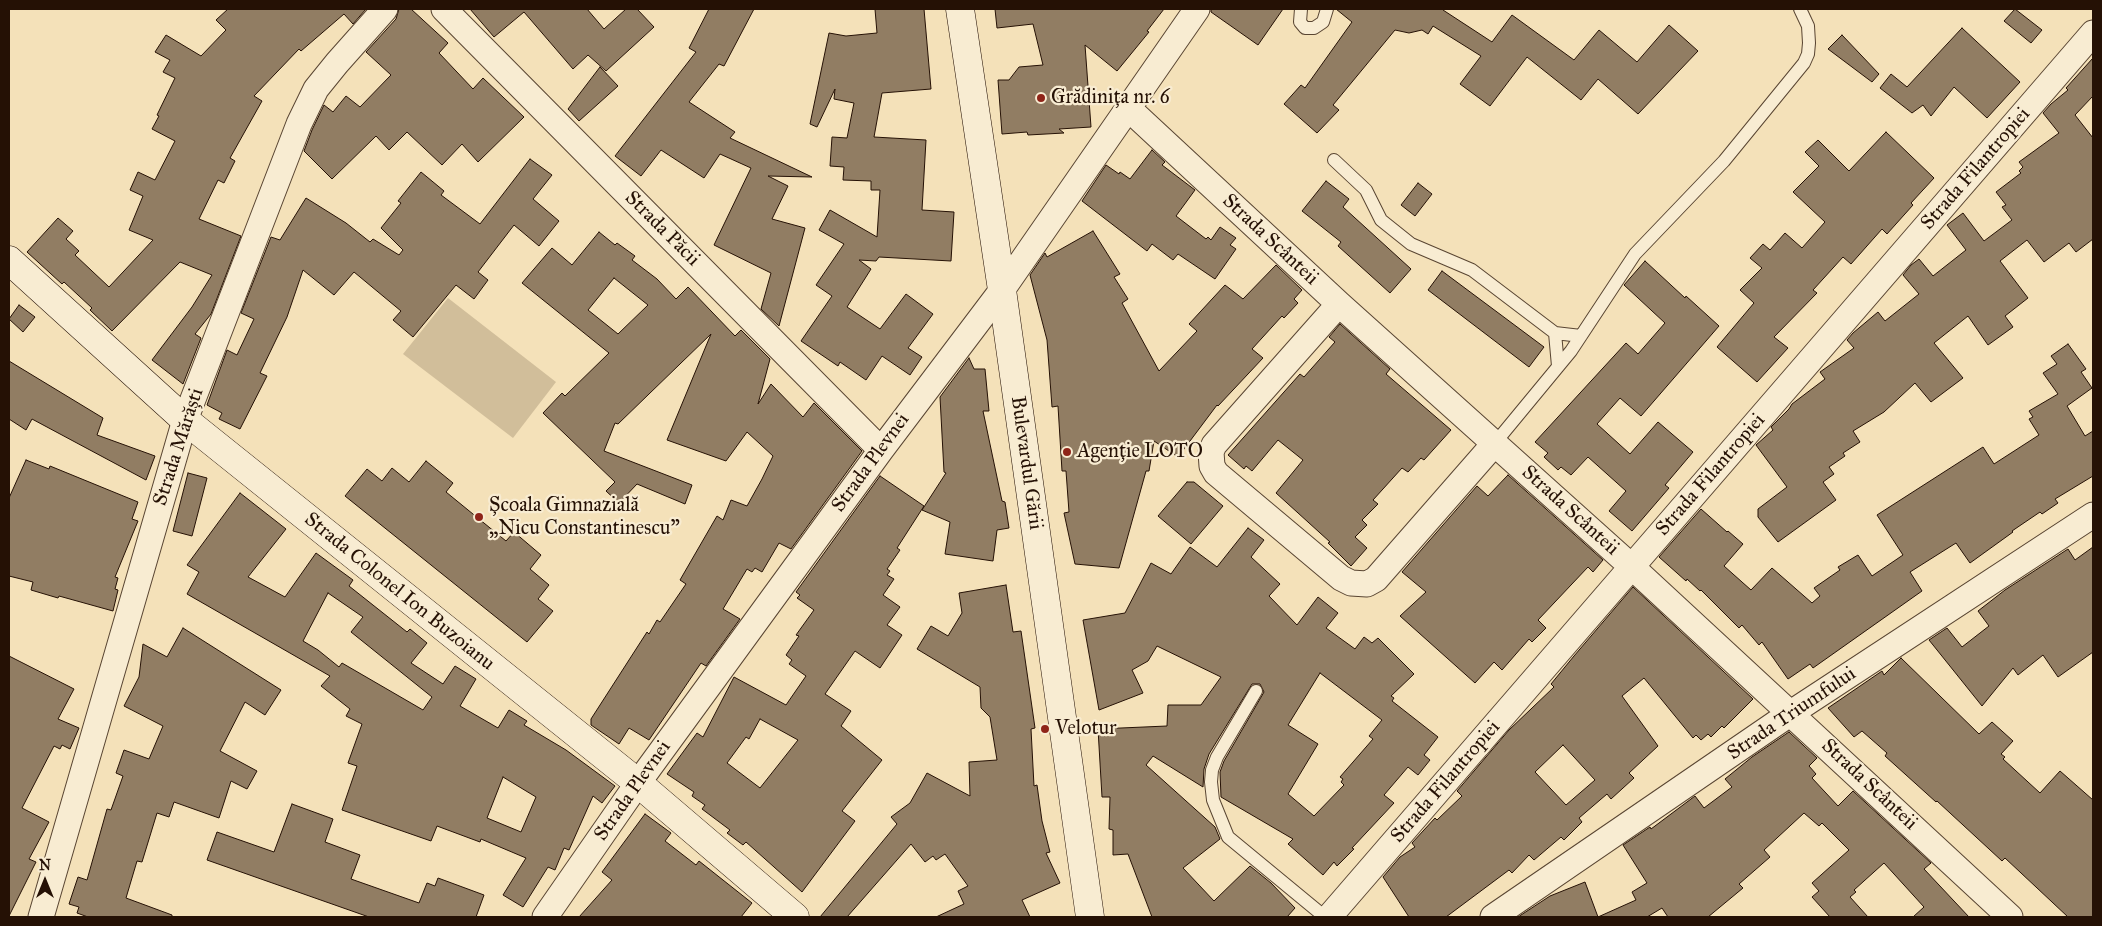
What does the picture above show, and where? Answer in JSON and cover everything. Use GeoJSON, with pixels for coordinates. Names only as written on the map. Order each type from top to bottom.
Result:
{"type":"FeatureCollection","features":[{"type":"Feature","properties":{"kind":"street","name":"Strada Mărăști"},"geometry":{"type":"LineString","coordinates":[[41,917],[185,420],[303,116],[316,89],[385,9]]}},
{"type":"Feature","properties":{"kind":"street","name":"Strada Păcii"},"geometry":{"type":"LineString","coordinates":[[444,9],[881,450]]}},
{"type":"Feature","properties":{"kind":"street","name":"Bulevardul Gării"},"geometry":{"type":"LineString","coordinates":[[960,9],[1002,290],[1090,917]]}},
{"type":"Feature","properties":{"kind":"street","name":"Strada Plevnei"},"geometry":{"type":"LineString","coordinates":[[545,917],[638,783],[881,450],[1002,290],[1197,9]]}},
{"type":"Feature","properties":{"kind":"street","name":"Strada Filantropiei"},"geometry":{"type":"LineString","coordinates":[[1343,911],[1632,567],[2093,33]]}},
{"type":"Feature","properties":{"kind":"street","name":"Strada Scânteii"},"geometry":{"type":"LineString","coordinates":[[1128,108],[1339,304],[1632,567],[2010,917]]}},
{"type":"Feature","properties":{"kind":"street","name":"Strada Colonel Ion Buzoianu"},"geometry":{"type":"LineString","coordinates":[[9,260],[185,420],[638,783],[795,917]]}},
{"type":"Feature","properties":{"kind":"street"},"geometry":{"type":"LineString","coordinates":[[1339,304],[1214,445],[1212,466],[1216,473],[1341,578],[1359,585],[1367,584],[1376,579],[1495,444]]}},
{"type":"Feature","properties":{"kind":"street","name":"Strada Triumfului"},"geometry":{"type":"LineString","coordinates":[[1493,917],[1791,713],[2093,515]]}},
{"type":"Feature","properties":{"kind":"lane"},"geometry":{"type":"LineString","coordinates":[[1301,9],[1300,22],[1306,28],[1314,28],[1323,22],[1327,9]]}},
{"type":"Feature","properties":{"kind":"lane"},"geometry":{"type":"LineString","coordinates":[[1495,444],[1581,336],[1635,254],[1724,160],[1804,63],[1808,54],[1808,26],[1800,9]]}},
{"type":"Feature","properties":{"kind":"lane"},"geometry":{"type":"LineString","coordinates":[[1334,160],[1366,190],[1381,220],[1411,244],[1472,270],[1555,333],[1581,336]]}},
{"type":"Feature","properties":{"kind":"lane"},"geometry":{"type":"LineString","coordinates":[[1555,333],[1558,366]]}},
{"type":"Feature","properties":{"kind":"lane"},"geometry":{"type":"LineString","coordinates":[[1256,691],[1217,757],[1212,770],[1213,800],[1228,837],[1324,917]]}},
{"type":"Feature","properties":{"kind":"shaded area"},"geometry":{"type":"Polygon","coordinates":[[[448,298],[556,382],[513,438],[403,354],[448,298]]]}},
{"type":"Feature","properties":{"kind":"building"},"geometry":{"type":"Polygon","coordinates":[[[228,9],[366,9],[353,24],[344,14],[301,51],[299,49],[254,96],[262,101],[230,158],[235,161],[224,183],[218,180],[199,219],[241,236],[211,314],[195,334],[201,338],[183,384],[152,360],[192,307],[212,275],[180,262],[112,331],[90,310],[92,308],[27,252],[58,218],[73,231],[66,239],[79,251],[75,255],[109,287],[153,240],[129,230],[143,196],[130,190],[138,172],[155,180],[175,141],[152,129],[175,78],[163,72],[170,60],[155,52],[166,35],[201,56],[226,30],[216,20],[228,9]]]}},
{"type":"Feature","properties":{"kind":"building"},"geometry":{"type":"Polygon","coordinates":[[[399,9],[411,9],[448,43],[439,53],[473,89],[483,78],[524,117],[478,162],[462,144],[442,165],[407,132],[389,150],[376,136],[332,179],[304,151],[312,130],[324,105],[333,112],[346,96],[360,107],[391,75],[366,52],[396,19],[399,9]]]}},
{"type":"Feature","properties":{"kind":"building"},"geometry":{"type":"Polygon","coordinates":[[[470,9],[587,9],[604,29],[626,9],[637,9],[654,27],[606,71],[588,55],[573,69],[524,12],[494,37],[470,9]]]}},
{"type":"Feature","properties":{"kind":"building"},"geometry":{"type":"Polygon","coordinates":[[[709,9],[754,9],[724,66],[719,64],[689,102],[735,132],[730,138],[812,177],[768,176],[788,186],[772,219],[805,228],[779,326],[761,309],[771,273],[714,245],[751,168],[720,154],[704,178],[661,150],[641,176],[615,156],[696,52],[689,48],[709,9]]]}},
{"type":"Feature","properties":{"kind":"building"},"geometry":{"type":"Polygon","coordinates":[[[875,9],[924,9],[931,89],[882,93],[874,137],[926,140],[922,210],[954,212],[951,261],[879,257],[876,261],[859,260],[871,269],[847,307],[880,329],[906,294],[933,314],[908,348],[922,357],[910,375],[882,356],[866,380],[840,362],[838,366],[801,341],[832,296],[816,285],[844,244],[819,230],[830,210],[877,237],[880,190],[871,190],[871,181],[843,180],[844,167],[830,166],[832,137],[847,138],[854,103],[834,99],[835,89],[817,127],[810,124],[829,33],[846,36],[877,33],[875,9]]]}},
{"type":"Feature","properties":{"kind":"building"},"geometry":{"type":"Polygon","coordinates":[[[995,9],[1164,9],[1147,31],[1149,32],[1117,71],[1085,45],[1091,127],[1059,129],[1064,133],[1028,135],[1027,132],[1002,134],[998,80],[1009,80],[1019,67],[1043,65],[1033,24],[997,28],[995,9]]]}},
{"type":"Feature","properties":{"kind":"building"},"geometry":{"type":"Polygon","coordinates":[[[1211,9],[1283,9],[1258,45],[1211,12],[1211,9]]]}},
{"type":"Feature","properties":{"kind":"building"},"geometry":{"type":"Polygon","coordinates":[[[1336,9],[1444,9],[1492,42],[1512,15],[1574,60],[1599,30],[1637,62],[1669,25],[1698,51],[1638,114],[1598,79],[1581,100],[1527,57],[1490,106],[1460,84],[1481,56],[1433,26],[1428,34],[1422,30],[1409,33],[1395,30],[1333,105],[1339,110],[1317,133],[1284,104],[1301,85],[1305,88],[1352,22],[1336,9]]]}},
{"type":"Feature","properties":{"kind":"building"},"geometry":{"type":"Polygon","coordinates":[[[2015,9],[2042,30],[2031,43],[2004,21],[2015,9]]]}},
{"type":"Feature","properties":{"kind":"building"},"geometry":{"type":"Polygon","coordinates":[[[1962,28],[2020,82],[1987,118],[1954,87],[1931,116],[1923,105],[1912,113],[1880,88],[1891,74],[1907,87],[1962,28]]]}},
{"type":"Feature","properties":{"kind":"building"},"geometry":{"type":"Polygon","coordinates":[[[1842,35],[1879,74],[1872,82],[1828,49],[1842,35]]]}},
{"type":"Feature","properties":{"kind":"building"},"geometry":{"type":"Polygon","coordinates":[[[2093,58],[2093,96],[2075,115],[2093,138],[2093,239],[2076,252],[2069,243],[2044,262],[2027,240],[2000,261],[2028,298],[2005,316],[2013,327],[1988,345],[1968,316],[1934,343],[1963,378],[1931,402],[1915,383],[1884,412],[1853,431],[1860,442],[1843,453],[1845,456],[1829,467],[1834,474],[1823,482],[1836,500],[1778,542],[1758,517],[1758,509],[1787,487],[1756,445],[1773,430],[1771,427],[1792,404],[1825,379],[1820,372],[1854,348],[1847,340],[1853,333],[1878,312],[1885,321],[1919,294],[1903,275],[1911,265],[1919,259],[1933,276],[1966,250],[1947,225],[1963,213],[1984,241],[2012,220],[2002,207],[2006,205],[1996,192],[2021,173],[2019,171],[2023,167],[2019,162],[2059,133],[2043,113],[2068,90],[2066,88],[2093,58]]]}},
{"type":"Feature","properties":{"kind":"building"},"geometry":{"type":"Polygon","coordinates":[[[600,67],[618,86],[579,121],[568,109],[600,67]]]}},
{"type":"Feature","properties":{"kind":"building"},"geometry":{"type":"Polygon","coordinates":[[[1886,132],[1934,178],[1911,203],[1913,205],[1887,234],[1882,229],[1851,264],[1843,257],[1813,290],[1817,293],[1774,337],[1788,348],[1757,382],[1717,347],[1754,303],[1740,290],[1762,268],[1750,258],[1763,244],[1770,250],[1785,233],[1802,248],[1825,222],[1793,192],[1819,166],[1805,152],[1818,140],[1849,171],[1886,132]]]}},
{"type":"Feature","properties":{"kind":"building"},"geometry":{"type":"Polygon","coordinates":[[[1152,150],[1165,162],[1162,165],[1195,190],[1176,216],[1206,239],[1208,237],[1211,240],[1220,227],[1236,238],[1230,245],[1236,249],[1215,279],[1178,254],[1173,260],[1152,244],[1147,251],[1082,201],[1106,165],[1130,179],[1152,150]]]}},
{"type":"Feature","properties":{"kind":"building"},"geometry":{"type":"Polygon","coordinates":[[[530,159],[552,175],[533,199],[559,221],[539,246],[514,225],[478,272],[488,280],[474,299],[456,285],[413,337],[393,320],[401,311],[354,272],[334,295],[303,270],[287,317],[260,373],[267,376],[240,429],[219,419],[222,413],[207,405],[227,350],[237,355],[254,319],[241,313],[271,237],[280,240],[306,198],[346,223],[370,242],[373,239],[399,255],[403,250],[381,228],[401,203],[398,201],[421,172],[444,191],[441,195],[480,224],[530,159]]]}},
{"type":"Feature","properties":{"kind":"building"},"geometry":{"type":"Polygon","coordinates":[[[1326,181],[1349,199],[1343,207],[1411,269],[1390,293],[1338,246],[1341,242],[1302,211],[1326,181]]]}},
{"type":"Feature","properties":{"kind":"building"},"geometry":{"type":"Polygon","coordinates":[[[1418,183],[1432,194],[1415,216],[1401,205],[1418,183]]]}},
{"type":"Feature","properties":{"kind":"building"},"geometry":{"type":"Polygon","coordinates":[[[1093,231],[1120,274],[1114,277],[1128,299],[1122,303],[1159,371],[1197,331],[1189,324],[1225,285],[1243,299],[1276,265],[1302,290],[1294,299],[1298,303],[1284,318],[1282,316],[1252,349],[1263,358],[1217,405],[1178,457],[1154,441],[1149,471],[1146,471],[1119,568],[1075,564],[1064,513],[1069,512],[1066,471],[1062,471],[1058,406],[1052,407],[1047,340],[1030,275],[1045,253],[1047,257],[1093,231]]]}},
{"type":"Feature","properties":{"kind":"building"},"geometry":{"type":"Polygon","coordinates":[[[599,232],[615,245],[617,243],[635,256],[632,260],[657,279],[676,299],[688,287],[735,336],[741,330],[770,359],[758,404],[771,384],[803,417],[814,403],[862,451],[791,549],[779,543],[762,572],[755,568],[752,572],[747,569],[723,609],[740,619],[706,666],[701,663],[649,740],[629,728],[619,744],[591,725],[591,719],[647,632],[649,634],[657,620],[660,622],[686,584],[680,580],[717,516],[723,520],[731,500],[747,506],[773,456],[747,432],[726,461],[667,440],[711,334],[618,424],[615,423],[604,451],[692,485],[685,504],[637,484],[619,503],[606,491],[615,482],[543,413],[562,393],[565,396],[609,353],[522,283],[552,248],[572,265],[599,232]],[[614,278],[588,310],[618,334],[648,305],[614,278]]]}},
{"type":"Feature","properties":{"kind":"building"},"geometry":{"type":"Polygon","coordinates":[[[1645,261],[1719,326],[1641,416],[1620,398],[1597,424],[1630,454],[1658,422],[1693,452],[1665,485],[1669,488],[1632,531],[1609,511],[1626,491],[1588,457],[1571,475],[1561,467],[1558,470],[1544,457],[1548,453],[1535,442],[1626,343],[1638,354],[1665,323],[1624,285],[1645,261]]]}},
{"type":"Feature","properties":{"kind":"building"},"geometry":{"type":"Polygon","coordinates":[[[1442,271],[1544,347],[1529,367],[1428,290],[1442,271]]]}},
{"type":"Feature","properties":{"kind":"building"},"geometry":{"type":"Polygon","coordinates":[[[19,305],[35,317],[23,332],[9,319],[19,305]]]}},
{"type":"Feature","properties":{"kind":"building"},"geometry":{"type":"Polygon","coordinates":[[[1340,324],[1390,369],[1386,374],[1451,430],[1424,460],[1421,458],[1408,472],[1402,468],[1373,500],[1378,504],[1362,520],[1367,525],[1355,537],[1367,548],[1351,566],[1328,543],[1330,542],[1276,493],[1303,460],[1278,440],[1252,471],[1246,466],[1244,469],[1228,455],[1300,374],[1304,377],[1335,342],[1329,337],[1340,324]]]}},
{"type":"Feature","properties":{"kind":"building"},"geometry":{"type":"Polygon","coordinates":[[[2068,344],[2086,369],[2081,372],[2092,388],[2067,406],[2085,436],[2093,431],[2093,476],[2055,499],[2058,503],[2042,514],[2040,512],[2012,531],[1970,563],[1956,543],[1910,572],[1922,591],[1813,668],[1810,664],[1788,679],[1762,642],[1759,645],[1742,625],[1739,628],[1701,590],[1687,579],[1686,581],[1659,557],[1701,509],[1743,544],[1724,566],[1751,590],[1772,568],[1812,603],[1820,596],[1814,588],[1840,570],[1838,567],[1858,555],[1872,576],[1903,555],[1877,515],[1983,447],[1994,464],[2039,435],[2029,419],[2033,417],[2029,411],[2058,394],[2043,373],[2057,364],[2051,356],[2068,344]]]}},
{"type":"Feature","properties":{"kind":"building"},"geometry":{"type":"Polygon","coordinates":[[[969,358],[974,369],[985,369],[989,411],[983,411],[1002,501],[1005,502],[1009,528],[997,530],[993,561],[945,554],[950,522],[922,510],[946,473],[944,472],[940,397],[969,358]]]}},
{"type":"Feature","properties":{"kind":"building"},"geometry":{"type":"Polygon","coordinates":[[[9,361],[103,418],[97,435],[155,456],[146,480],[32,419],[26,430],[9,419],[9,361]]]}},
{"type":"Feature","properties":{"kind":"building"},"geometry":{"type":"Polygon","coordinates":[[[26,460],[49,469],[50,466],[138,502],[132,519],[138,521],[115,577],[118,578],[115,589],[118,590],[113,611],[31,590],[33,582],[9,576],[9,498],[26,460]]]}},
{"type":"Feature","properties":{"kind":"building"},"geometry":{"type":"Polygon","coordinates":[[[426,461],[453,483],[446,492],[506,541],[514,532],[541,555],[530,569],[549,585],[538,599],[553,611],[527,642],[345,496],[367,469],[382,481],[392,468],[409,482],[426,461]]]}},
{"type":"Feature","properties":{"kind":"building"},"geometry":{"type":"Polygon","coordinates":[[[188,473],[207,478],[192,536],[173,531],[188,473]]]}},
{"type":"Feature","properties":{"kind":"building"},"geometry":{"type":"Polygon","coordinates":[[[1508,475],[1603,560],[1593,572],[1588,567],[1538,620],[1546,628],[1532,642],[1529,639],[1502,670],[1494,662],[1475,683],[1400,616],[1426,592],[1402,572],[1477,486],[1488,496],[1508,475]]]}},
{"type":"Feature","properties":{"kind":"building"},"geometry":{"type":"Polygon","coordinates":[[[880,476],[924,506],[897,548],[900,550],[887,569],[890,571],[887,575],[894,579],[883,595],[900,607],[887,625],[902,635],[880,668],[855,651],[825,694],[851,711],[841,726],[882,760],[842,811],[855,821],[802,892],[746,842],[743,845],[727,833],[730,830],[702,809],[705,805],[692,796],[694,792],[667,774],[697,733],[703,737],[734,677],[786,705],[806,676],[789,664],[792,660],[786,655],[799,636],[796,635],[814,610],[797,598],[800,595],[796,592],[880,476]],[[760,719],[749,739],[746,737],[727,763],[760,788],[798,740],[760,719]]]}},
{"type":"Feature","properties":{"kind":"building"},"geometry":{"type":"Polygon","coordinates":[[[1187,482],[1194,482],[1223,506],[1191,544],[1158,516],[1187,482]]]}},
{"type":"Feature","properties":{"kind":"building"},"geometry":{"type":"Polygon","coordinates":[[[240,493],[286,529],[248,577],[285,597],[316,553],[353,580],[349,586],[407,632],[410,629],[427,643],[411,663],[443,684],[455,666],[476,679],[460,706],[498,728],[509,710],[527,721],[524,725],[566,750],[615,786],[602,803],[593,796],[569,850],[564,848],[555,870],[548,867],[523,907],[503,895],[526,858],[481,839],[480,842],[437,826],[431,841],[342,810],[357,766],[348,763],[362,724],[346,716],[350,709],[321,686],[330,676],[187,594],[199,572],[187,565],[240,493]],[[328,593],[303,641],[339,667],[342,663],[423,710],[432,697],[351,632],[363,617],[328,593]],[[503,777],[487,818],[521,832],[536,797],[503,777]]]}},
{"type":"Feature","properties":{"kind":"building"},"geometry":{"type":"Polygon","coordinates":[[[1248,528],[1264,540],[1251,557],[1280,584],[1269,596],[1297,625],[1318,597],[1338,613],[1326,628],[1355,649],[1364,637],[1372,643],[1378,638],[1414,674],[1391,696],[1394,698],[1392,701],[1438,737],[1424,755],[1430,760],[1418,775],[1408,767],[1384,795],[1394,803],[1352,848],[1354,849],[1337,866],[1334,862],[1323,875],[1288,844],[1293,839],[1221,797],[1220,772],[1224,761],[1264,692],[1260,684],[1252,684],[1209,754],[1204,769],[1203,787],[1153,756],[1146,765],[1215,827],[1220,839],[1183,868],[1214,901],[1250,866],[1271,883],[1295,908],[1287,917],[1152,917],[1128,854],[1113,855],[1113,830],[1109,829],[1110,797],[1102,797],[1098,729],[1167,726],[1168,705],[1201,705],[1221,677],[1157,646],[1148,661],[1132,670],[1143,693],[1099,710],[1083,620],[1125,613],[1151,563],[1171,574],[1190,547],[1217,567],[1248,528]],[[1320,673],[1288,725],[1318,744],[1288,794],[1314,816],[1344,785],[1341,782],[1343,779],[1340,777],[1373,739],[1369,736],[1382,720],[1320,673]]]}},
{"type":"Feature","properties":{"kind":"building"},"geometry":{"type":"Polygon","coordinates":[[[2093,547],[2093,652],[2058,677],[2043,655],[2018,675],[2013,668],[1982,706],[1929,640],[1947,628],[1962,647],[1989,626],[1978,611],[2005,590],[2068,549],[2075,560],[2093,547]]]}},
{"type":"Feature","properties":{"kind":"building"},"geometry":{"type":"Polygon","coordinates":[[[1006,585],[1013,632],[1021,631],[1035,728],[1031,729],[1034,786],[1037,785],[1042,821],[1050,852],[1046,853],[1060,883],[1022,900],[1030,917],[936,917],[964,904],[958,891],[968,886],[945,854],[936,860],[933,856],[925,862],[911,844],[847,917],[820,917],[897,824],[891,817],[910,803],[927,773],[970,796],[969,762],[997,760],[990,717],[981,708],[980,687],[917,649],[931,626],[948,636],[962,613],[959,593],[1006,585]]]}},
{"type":"Feature","properties":{"kind":"building"},"geometry":{"type":"Polygon","coordinates":[[[1633,587],[1753,699],[1724,728],[1722,726],[1711,737],[1708,734],[1701,740],[1696,735],[1693,738],[1644,678],[1622,696],[1658,746],[1629,773],[1634,778],[1611,799],[1607,794],[1579,818],[1582,822],[1564,840],[1561,837],[1534,860],[1529,855],[1512,873],[1509,870],[1446,917],[1409,917],[1383,877],[1400,857],[1415,847],[1412,843],[1435,818],[1437,820],[1462,796],[1457,791],[1509,730],[1554,687],[1551,684],[1633,587]],[[1563,745],[1535,772],[1566,805],[1595,780],[1563,745]]]}},
{"type":"Feature","properties":{"kind":"building"},"geometry":{"type":"Polygon","coordinates":[[[183,628],[281,690],[265,715],[245,702],[220,751],[257,771],[247,789],[231,781],[219,818],[174,802],[169,817],[157,813],[142,862],[137,861],[126,898],[172,915],[172,917],[88,917],[77,913],[79,907],[69,904],[78,877],[87,880],[107,809],[111,810],[123,776],[116,773],[124,750],[149,759],[163,726],[124,706],[139,677],[143,644],[167,657],[183,628]]]}},
{"type":"Feature","properties":{"kind":"building"},"geometry":{"type":"Polygon","coordinates":[[[9,656],[74,689],[58,719],[79,728],[70,749],[62,745],[60,749],[54,746],[22,808],[49,822],[29,859],[36,862],[9,916],[9,656]]]}},
{"type":"Feature","properties":{"kind":"building"},"geometry":{"type":"Polygon","coordinates":[[[1901,658],[1979,734],[1992,722],[2013,741],[2001,754],[2005,757],[2003,759],[2040,793],[2060,771],[2093,800],[2093,917],[2068,917],[2005,858],[2002,861],[1885,756],[1887,753],[1862,731],[1854,737],[1828,708],[1882,671],[1884,675],[1901,658]]]}},
{"type":"Feature","properties":{"kind":"building"},"geometry":{"type":"Polygon","coordinates":[[[1789,732],[1817,758],[1809,766],[1816,774],[1812,778],[1838,806],[1853,791],[1931,863],[1924,869],[1969,917],[1913,917],[1924,907],[1884,863],[1854,890],[1856,892],[1850,897],[1868,917],[1830,917],[1812,897],[1819,891],[1812,883],[1849,850],[1822,823],[1819,826],[1804,813],[1764,850],[1770,857],[1739,884],[1743,888],[1708,917],[1668,917],[1662,908],[1647,917],[1598,917],[1636,900],[1632,892],[1647,883],[1623,845],[1650,827],[1651,829],[1695,796],[1704,808],[1732,787],[1725,779],[1752,757],[1789,732]]]}},
{"type":"Feature","properties":{"kind":"building"},"geometry":{"type":"Polygon","coordinates":[[[292,804],[333,819],[325,842],[360,855],[351,879],[419,903],[427,883],[435,886],[438,878],[484,895],[476,917],[369,917],[207,860],[217,832],[274,852],[292,804]]]}},
{"type":"Feature","properties":{"kind":"building"},"geometry":{"type":"Polygon","coordinates":[[[645,814],[671,833],[665,841],[696,865],[699,861],[752,903],[741,917],[579,917],[612,880],[602,872],[645,814]]]}},
{"type":"Feature","properties":{"kind":"building"},"geometry":{"type":"Polygon","coordinates":[[[1585,882],[1598,917],[1518,917],[1550,896],[1585,882]]]}},
{"type":"Feature","properties":{"kind":"place","name":"Grădinița nr. 6"},"geometry":{"type":"Point","coordinates":[1041,98]}},
{"type":"Feature","properties":{"kind":"place","name":"Agenție LOTO"},"geometry":{"type":"Point","coordinates":[1067,452]}},
{"type":"Feature","properties":{"kind":"place","name":"Școala Gimnazială „Nicu Constantinescu”"},"geometry":{"type":"Point","coordinates":[479,517]}},
{"type":"Feature","properties":{"kind":"place","name":"Velotur"},"geometry":{"type":"Point","coordinates":[1045,729]}}]}
